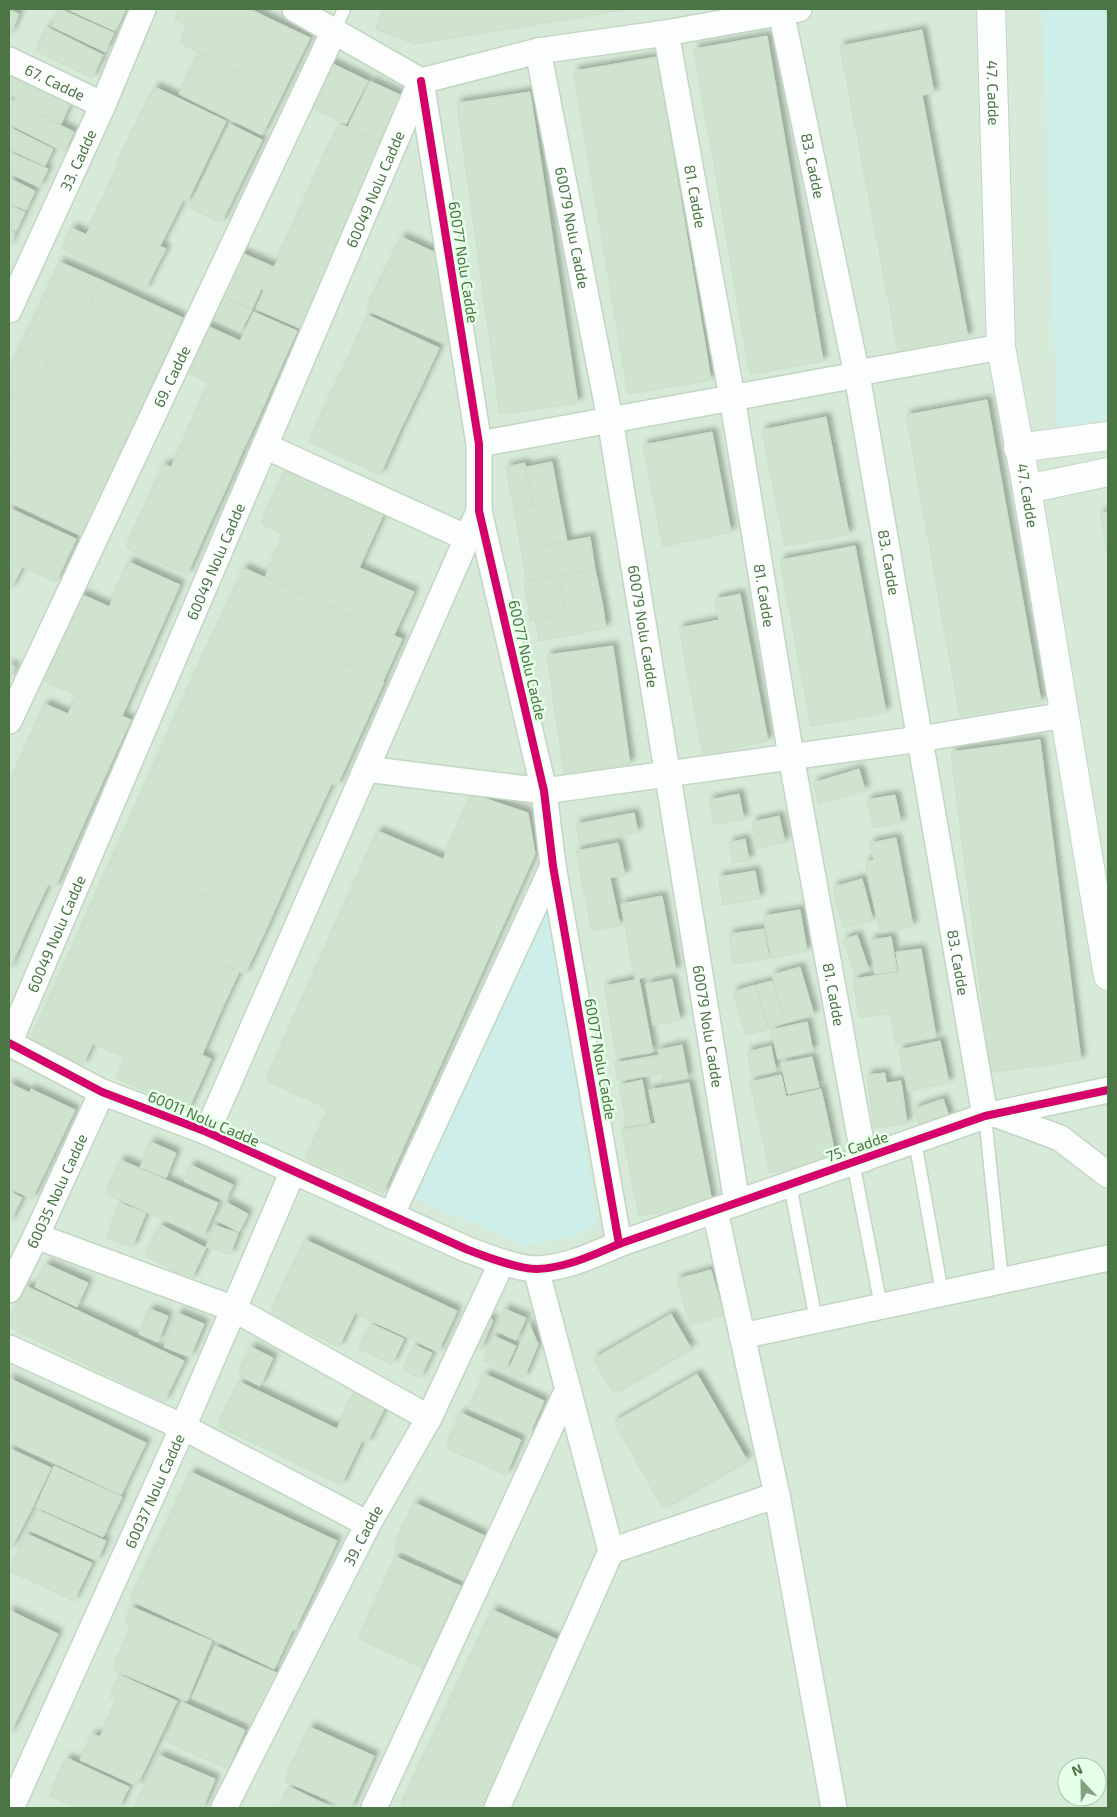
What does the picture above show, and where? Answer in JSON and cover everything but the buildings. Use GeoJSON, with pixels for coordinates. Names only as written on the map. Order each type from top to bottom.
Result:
{"type":"FeatureCollection","features":[{"type":"Feature","properties":{"kind":"street","name":"33. Cadde"},"geometry":{"type":"LineString","coordinates":[[9,310],[15,281],[103,104],[143,9]]}},
{"type":"Feature","properties":{"kind":"street"},"geometry":{"type":"LineString","coordinates":[[295,9],[339,20],[421,81],[538,51],[666,33],[790,10]]}},
{"type":"Feature","properties":{"kind":"street","name":"47. Cadde"},"geometry":{"type":"LineString","coordinates":[[991,9],[1001,347],[1018,448],[1027,488],[1108,972]]}},
{"type":"Feature","properties":{"kind":"street","name":"83. Cadde"},"geometry":{"type":"LineString","coordinates":[[790,10],[857,374],[920,739],[990,1115]]}},
{"type":"Feature","properties":{"kind":"street","name":"69. Cadde"},"geometry":{"type":"LineString","coordinates":[[9,721],[339,20]]}},
{"type":"Feature","properties":{"kind":"street","name":"81. Cadde"},"geometry":{"type":"LineString","coordinates":[[666,33],[732,397],[859,1160]]}},
{"type":"Feature","properties":{"kind":"street","name":"60079 Nolu Cadde"},"geometry":{"type":"LineString","coordinates":[[538,51],[610,419],[667,772],[742,1336],[777,1496],[834,1808]]}},
{"type":"Feature","properties":{"kind":"street","name":"67. Cadde"},"geometry":{"type":"LineString","coordinates":[[9,60],[103,104]]}},
{"type":"Feature","properties":{"kind":"street","name":"60077 Nolu Cadde"},"geometry":{"type":"LineString","coordinates":[[421,81],[479,444],[479,511],[544,790],[553,866],[619,1244]]}},
{"type":"Feature","properties":{"kind":"street","name":"60049 Nolu Cadde"},"geometry":{"type":"LineString","coordinates":[[9,1043],[421,81]]}},
{"type":"Feature","properties":{"kind":"street"},"geometry":{"type":"LineString","coordinates":[[479,444],[1001,347]]}},
{"type":"Feature","properties":{"kind":"street"},"geometry":{"type":"LineString","coordinates":[[1018,448],[1108,436]]}},
{"type":"Feature","properties":{"kind":"street"},"geometry":{"type":"LineString","coordinates":[[265,446],[466,538]]}},
{"type":"Feature","properties":{"kind":"street"},"geometry":{"type":"LineString","coordinates":[[1027,488],[1108,472]]}},
{"type":"Feature","properties":{"kind":"street"},"geometry":{"type":"LineString","coordinates":[[207,1132],[479,511]]}},
{"type":"Feature","properties":{"kind":"street"},"geometry":{"type":"LineString","coordinates":[[366,769],[544,790],[920,739],[1065,715]]}},
{"type":"Feature","properties":{"kind":"street"},"geometry":{"type":"LineString","coordinates":[[391,1216],[553,866]]}},
{"type":"Feature","properties":{"kind":"street","name":"60011 Nolu Cadde"},"geometry":{"type":"LineString","coordinates":[[9,1043],[102,1092],[207,1132],[466,1249],[502,1262],[536,1269]]}},
{"type":"Feature","properties":{"kind":"street","name":"75. Cadde"},"geometry":{"type":"LineString","coordinates":[[536,1269],[577,1261],[619,1244],[990,1115],[1108,1090]]}},
{"type":"Feature","properties":{"kind":"street","name":"60035 Nolu Cadde"},"geometry":{"type":"LineString","coordinates":[[9,1290],[102,1092]]}},
{"type":"Feature","properties":{"kind":"street"},"geometry":{"type":"LineString","coordinates":[[990,1115],[1060,1138],[1108,1175]]}},
{"type":"Feature","properties":{"kind":"street","name":"60037 Nolu Cadde"},"geometry":{"type":"LineString","coordinates":[[11,1808],[183,1427],[293,1171]]}},
{"type":"Feature","properties":{"kind":"street"},"geometry":{"type":"LineString","coordinates":[[36,1236],[234,1308],[429,1418]]}},
{"type":"Feature","properties":{"kind":"street"},"geometry":{"type":"LineString","coordinates":[[742,1336],[1108,1258]]}},
{"type":"Feature","properties":{"kind":"street","name":"39. Cadde"},"geometry":{"type":"LineString","coordinates":[[224,1808],[368,1524],[429,1418],[502,1262]]}},
{"type":"Feature","properties":{"kind":"street"},"geometry":{"type":"LineString","coordinates":[[497,1808],[611,1552],[536,1269]]}},
{"type":"Feature","properties":{"kind":"street"},"geometry":{"type":"LineString","coordinates":[[9,1348],[183,1427],[368,1524]]}},
{"type":"Feature","properties":{"kind":"street"},"geometry":{"type":"LineString","coordinates":[[374,1808],[568,1389]]}},
{"type":"Feature","properties":{"kind":"street"},"geometry":{"type":"LineString","coordinates":[[611,1552],[777,1496]]}},
{"type":"Feature","properties":{"kind":"lane"},"geometry":{"type":"LineString","coordinates":[[990,1115],[1002,1280]]}},
{"type":"Feature","properties":{"kind":"lane"},"geometry":{"type":"LineString","coordinates":[[915,1141],[942,1293]]}},
{"type":"Feature","properties":{"kind":"lane"},"geometry":{"type":"LineString","coordinates":[[859,1160],[881,1306]]}},
{"type":"Feature","properties":{"kind":"lane"},"geometry":{"type":"LineString","coordinates":[[790,1185],[816,1320]]}},
{"type":"Feature","properties":{"kind":"shaded area"},"geometry":{"type":"Polygon","coordinates":[[[9,9],[1108,9],[1108,1808],[9,1808],[9,9]]]}},
{"type":"Feature","properties":{"kind":"shaded area"},"geometry":{"type":"Polygon","coordinates":[[[1042,9],[1108,9],[1108,419],[1057,427],[1042,9]]]}},
{"type":"Feature","properties":{"kind":"shaded area"},"geometry":{"type":"Polygon","coordinates":[[[548,896],[597,1224],[574,1237],[523,1246],[415,1198],[548,896]]]}},
{"type":"Feature","properties":{"kind":"cycle path"},"geometry":{"type":"LineString","coordinates":[[421,81],[479,444],[479,511],[544,791],[553,866],[619,1244]]}},
{"type":"Feature","properties":{"kind":"cycle path"},"geometry":{"type":"LineString","coordinates":[[9,1043],[102,1092],[207,1132],[466,1249],[510,1265],[537,1269],[579,1260],[619,1244],[985,1116],[1108,1090]]}}]}
